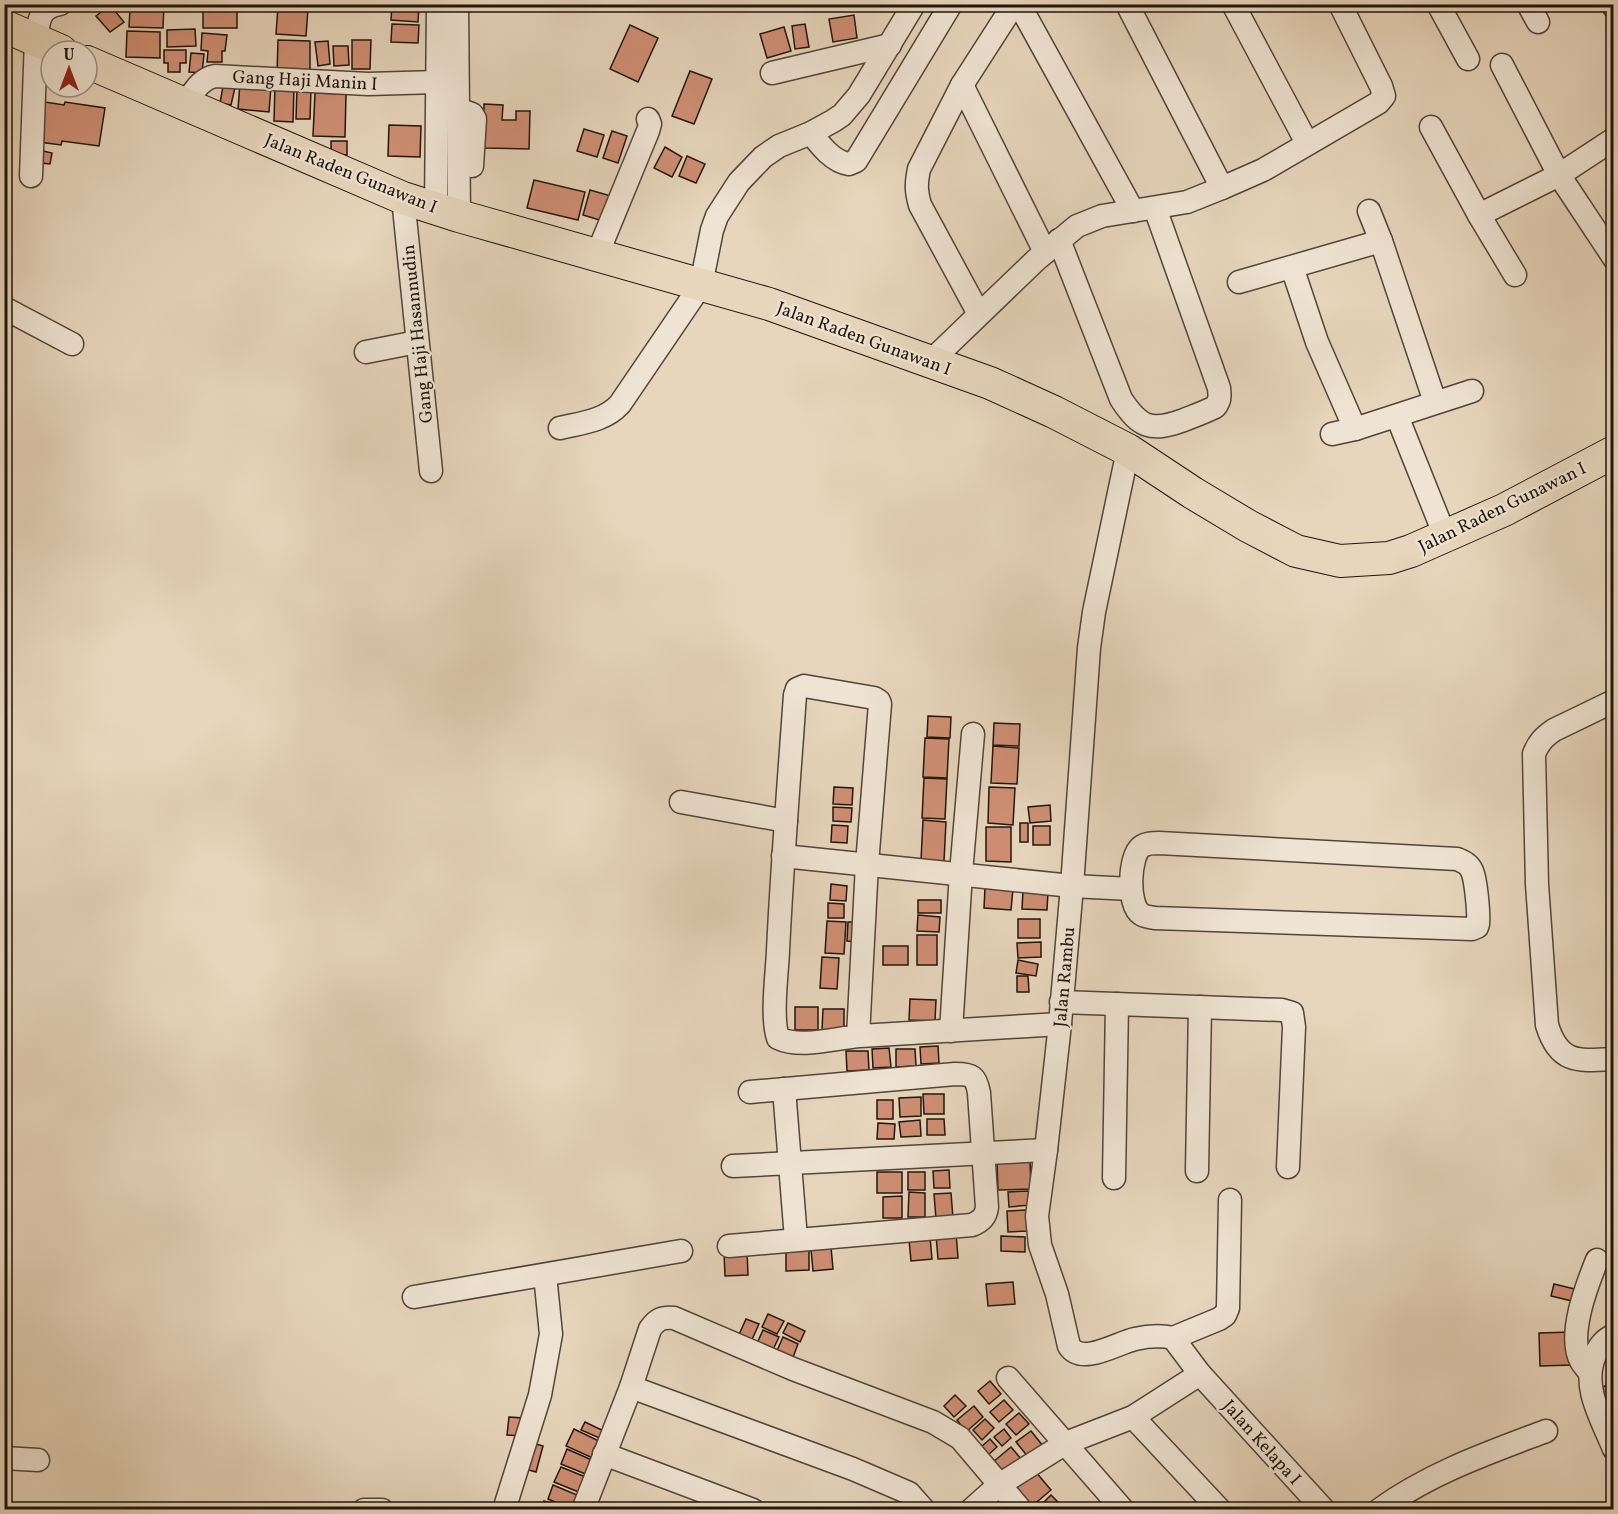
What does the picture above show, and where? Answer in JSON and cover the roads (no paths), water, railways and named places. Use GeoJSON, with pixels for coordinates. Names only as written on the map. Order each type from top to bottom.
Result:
{"type":"FeatureCollection","features":[{"type":"Feature","properties":{"kind":"highway"},"geometry":{"type":"LineString","coordinates":[[4,26],[39,42]]}},
{"type":"Feature","properties":{"kind":"highway","name":"Jalan Raden Gunawan I"},"geometry":{"type":"LineString","coordinates":[[99,67],[403,198],[769,304],[990,383],[1054,412],[1128,450],[1193,493],[1296,551],[1340,561],[1389,558],[1412,551],[1504,510],[1614,452]]}},
{"type":"Feature","properties":{"kind":"street"},"geometry":{"type":"LineString","coordinates":[[47,39],[41,15],[50,6],[60,4]]}},
{"type":"Feature","properties":{"kind":"street"},"geometry":{"type":"LineString","coordinates":[[438,4],[448,95],[454,214]]}},
{"type":"Feature","properties":{"kind":"street"},"geometry":{"type":"LineString","coordinates":[[448,95],[457,4]]}},
{"type":"Feature","properties":{"kind":"street"},"geometry":{"type":"LineString","coordinates":[[821,144],[851,106],[914,4]]}},
{"type":"Feature","properties":{"kind":"street"},"geometry":{"type":"LineString","coordinates":[[560,429],[603,417],[613,412],[620,404],[701,285],[717,216],[739,182],[763,157],[779,146],[821,144],[840,161],[849,164],[858,158],[951,4]]}},
{"type":"Feature","properties":{"kind":"street"},"geometry":{"type":"LineString","coordinates":[[979,314],[920,205],[916,191],[919,169],[962,85],[1014,4]]}},
{"type":"Feature","properties":{"kind":"street"},"geometry":{"type":"LineString","coordinates":[[1019,4],[1132,212]]}},
{"type":"Feature","properties":{"kind":"street"},"geometry":{"type":"LineString","coordinates":[[1127,4],[1222,188]]}},
{"type":"Feature","properties":{"kind":"street"},"geometry":{"type":"LineString","coordinates":[[1233,4],[1307,143]]}},
{"type":"Feature","properties":{"kind":"street"},"geometry":{"type":"LineString","coordinates":[[930,362],[1052,246],[1077,226],[1102,216],[1187,202],[1222,188],[1263,170],[1378,104],[1384,96],[1382,86],[1340,4]]}},
{"type":"Feature","properties":{"kind":"street"},"geometry":{"type":"LineString","coordinates":[[1438,4],[1468,59]]}},
{"type":"Feature","properties":{"kind":"street"},"geometry":{"type":"LineString","coordinates":[[771,73],[890,45]]}},
{"type":"Feature","properties":{"kind":"street"},"geometry":{"type":"LineString","coordinates":[[1502,65],[1559,175],[1614,258]]}},
{"type":"Feature","properties":{"kind":"street","name":"Gang Haji Manin I"},"geometry":{"type":"LineString","coordinates":[[185,104],[201,82],[215,76],[368,84],[448,95]]}},
{"type":"Feature","properties":{"kind":"street"},"geometry":{"type":"LineString","coordinates":[[962,85],[1052,246],[1120,399],[1139,421],[1153,427],[1167,426],[1215,407],[1220,401],[1220,388],[1155,208]]}},
{"type":"Feature","properties":{"kind":"street"},"geometry":{"type":"LineString","coordinates":[[448,95],[475,119],[454,214]]}},
{"type":"Feature","properties":{"kind":"street"},"geometry":{"type":"LineString","coordinates":[[31,176],[42,99]]}},
{"type":"Feature","properties":{"kind":"street"},"geometry":{"type":"LineString","coordinates":[[597,255],[648,131],[650,124],[648,119]]}},
{"type":"Feature","properties":{"kind":"street"},"geometry":{"type":"LineString","coordinates":[[1431,127],[1515,275]]}},
{"type":"Feature","properties":{"kind":"street"},"geometry":{"type":"LineString","coordinates":[[1479,215],[1559,175],[1614,139]]}},
{"type":"Feature","properties":{"kind":"street","name":"Gang Haji Hasannudin"},"geometry":{"type":"LineString","coordinates":[[403,198],[431,471]]}},
{"type":"Feature","properties":{"kind":"street"},"geometry":{"type":"LineString","coordinates":[[1369,211],[1382,241],[1435,402]]}},
{"type":"Feature","properties":{"kind":"street"},"geometry":{"type":"LineString","coordinates":[[1239,282],[1382,241]]}},
{"type":"Feature","properties":{"kind":"street"},"geometry":{"type":"LineString","coordinates":[[1292,267],[1317,342],[1355,429]]}},
{"type":"Feature","properties":{"kind":"street"},"geometry":{"type":"LineString","coordinates":[[4,308],[72,344]]}},
{"type":"Feature","properties":{"kind":"street"},"geometry":{"type":"LineString","coordinates":[[366,352],[417,342]]}},
{"type":"Feature","properties":{"kind":"street"},"geometry":{"type":"LineString","coordinates":[[1332,434],[1355,429],[1472,391]]}},
{"type":"Feature","properties":{"kind":"street"},"geometry":{"type":"LineString","coordinates":[[1397,416],[1445,536]]}},
{"type":"Feature","properties":{"kind":"street","name":"Jalan Rambu"},"geometry":{"type":"LineString","coordinates":[[1128,450],[1094,612],[1089,648],[1060,1024],[1037,1230],[1057,1294],[1069,1346],[1073,1352],[1083,1355],[1142,1338],[1163,1335],[1173,1338]]}},
{"type":"Feature","properties":{"kind":"street"},"geometry":{"type":"LineString","coordinates":[[858,1036],[867,864],[880,707],[878,700],[804,686],[797,689],[795,695],[783,856],[776,1002],[778,1038],[787,1042],[803,1043],[858,1036],[1060,1024]]}},
{"type":"Feature","properties":{"kind":"street"},"geometry":{"type":"LineString","coordinates":[[1614,701],[1554,730],[1537,745],[1534,754],[1537,884],[1547,1025],[1559,1050],[1568,1056],[1582,1060],[1614,1059]]}},
{"type":"Feature","properties":{"kind":"street"},"geometry":{"type":"LineString","coordinates":[[951,1032],[973,734]]}},
{"type":"Feature","properties":{"kind":"street"},"geometry":{"type":"LineString","coordinates":[[681,802],[786,821]]}},
{"type":"Feature","properties":{"kind":"street"},"geometry":{"type":"LineString","coordinates":[[1147,844],[1457,860],[1465,862],[1471,869],[1479,921],[1472,929],[1155,918],[1141,915],[1133,902],[1131,889],[1134,858],[1139,848],[1147,844]]}},
{"type":"Feature","properties":{"kind":"street"},"geometry":{"type":"LineString","coordinates":[[783,856],[1072,886],[1131,889]]}},
{"type":"Feature","properties":{"kind":"street"},"geometry":{"type":"LineString","coordinates":[[1061,1002],[1282,1010],[1292,1013],[1294,1027],[1288,1167]]}},
{"type":"Feature","properties":{"kind":"street"},"geometry":{"type":"LineString","coordinates":[[1114,1178],[1117,1004]]}},
{"type":"Feature","properties":{"kind":"street"},"geometry":{"type":"LineString","coordinates":[[1197,1171],[1200,1007]]}},
{"type":"Feature","properties":{"kind":"street"},"geometry":{"type":"LineString","coordinates":[[729,1246],[972,1225],[981,1221],[987,1214],[977,1082],[972,1076],[966,1074],[750,1092]]}},
{"type":"Feature","properties":{"kind":"street"},"geometry":{"type":"LineString","coordinates":[[784,1089],[796,1239]]}},
{"type":"Feature","properties":{"kind":"street"},"geometry":{"type":"LineString","coordinates":[[733,1166],[1046,1150]]}},
{"type":"Feature","properties":{"kind":"street"},"geometry":{"type":"LineString","coordinates":[[971,1509],[999,1485],[1066,1443],[1133,1417],[1200,1374],[1173,1338],[1220,1319],[1228,1308],[1230,1200]]}},
{"type":"Feature","properties":{"kind":"street"},"geometry":{"type":"LineString","coordinates":[[414,1298],[681,1251]]}},
{"type":"Feature","properties":{"kind":"street"},"geometry":{"type":"LineString","coordinates":[[1590,1372],[1581,1360],[1577,1335],[1579,1313],[1597,1260]]}},
{"type":"Feature","properties":{"kind":"street"},"geometry":{"type":"LineString","coordinates":[[504,1509],[540,1395],[551,1334],[545,1275]]}},
{"type":"Feature","properties":{"kind":"street"},"geometry":{"type":"LineString","coordinates":[[583,1509],[631,1387],[650,1329],[663,1317],[674,1318],[793,1369],[933,1422],[960,1438],[1021,1509]]}},
{"type":"Feature","properties":{"kind":"street"},"geometry":{"type":"LineString","coordinates":[[1614,1335],[1599,1346],[1590,1372],[1594,1402],[1606,1415],[1614,1449]]}},
{"type":"Feature","properties":{"kind":"street","name":"Jalan Kelapa I"},"geometry":{"type":"LineString","coordinates":[[1200,1374],[1324,1509]]}},
{"type":"Feature","properties":{"kind":"street"},"geometry":{"type":"LineString","coordinates":[[1008,1378],[1123,1509]]}},
{"type":"Feature","properties":{"kind":"street"},"geometry":{"type":"LineString","coordinates":[[631,1387],[853,1469],[909,1493],[924,1509]]}},
{"type":"Feature","properties":{"kind":"street"},"geometry":{"type":"LineString","coordinates":[[1133,1417],[1220,1509]]}},
{"type":"Feature","properties":{"kind":"street"},"geometry":{"type":"LineString","coordinates":[[1379,1509],[1455,1466],[1546,1431]]}},
{"type":"Feature","properties":{"kind":"street"},"geometry":{"type":"LineString","coordinates":[[604,1454],[753,1509]]}},
{"type":"Feature","properties":{"kind":"street"},"geometry":{"type":"LineString","coordinates":[[4,1458],[38,1460]]}},
{"type":"Feature","properties":{"kind":"street"},"geometry":{"type":"LineString","coordinates":[[364,1509],[382,1509]]}}]}
